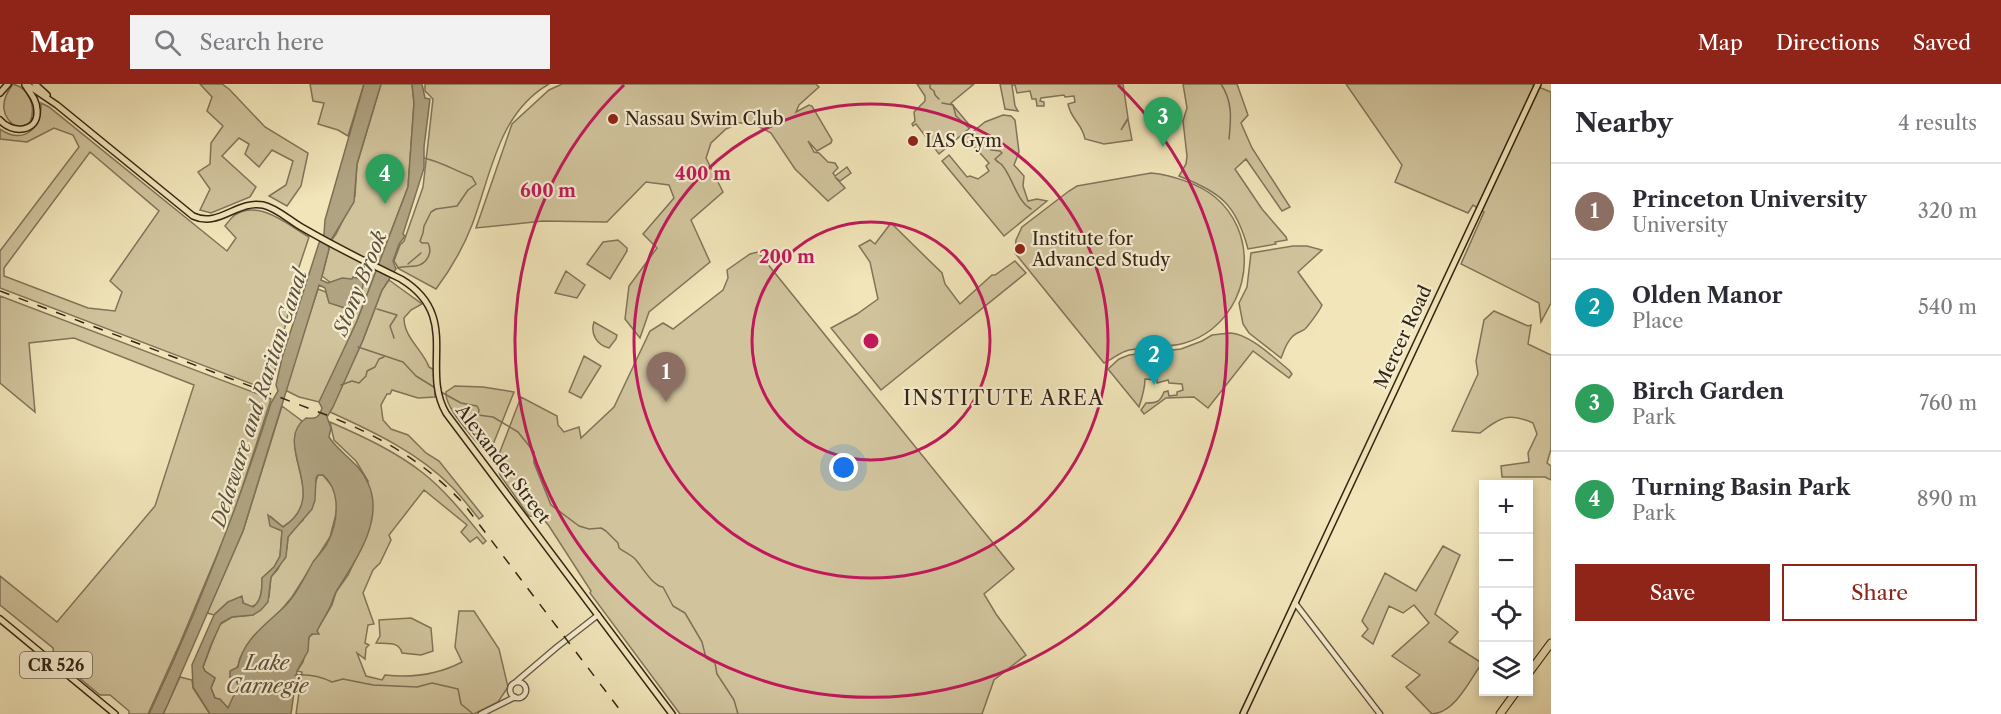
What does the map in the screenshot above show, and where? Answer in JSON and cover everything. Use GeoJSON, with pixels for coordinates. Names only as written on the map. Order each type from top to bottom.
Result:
{"type":"FeatureCollection","features":[{"type":"Feature","properties":{"kind":"highway"},"geometry":{"type":"LineString","coordinates":[[1533,667],[1551,643]]}},
{"type":"Feature","properties":{"kind":"highway"},"geometry":{"type":"LineString","coordinates":[[1500,714],[1513,696]]}},
{"type":"Feature","properties":{"kind":"main road"},"geometry":{"type":"LineString","coordinates":[[0,93],[8,84]]}},
{"type":"Feature","properties":{"kind":"main road"},"geometry":{"type":"LineString","coordinates":[[25,84],[57,105]]}},
{"type":"Feature","properties":{"kind":"main road"},"geometry":{"type":"LineString","coordinates":[[0,120],[7,127],[16,130],[26,129],[34,123],[37,115],[36,104],[25,84]]}},
{"type":"Feature","properties":{"kind":"main road"},"geometry":{"type":"LineString","coordinates":[[34,84],[57,105]]}},
{"type":"Feature","properties":{"kind":"main road","name":"Mercer Road"},"geometry":{"type":"LineString","coordinates":[[1243,714],[1538,84]]}},
{"type":"Feature","properties":{"kind":"main road","name":"Alexander Street"},"geometry":{"type":"LineString","coordinates":[[57,105],[193,216],[203,219],[217,218],[244,206],[262,205],[275,210],[320,238],[398,277],[414,288],[430,310],[437,336],[438,382],[440,398],[447,416],[672,714]]}},
{"type":"Feature","properties":{"kind":"main road","name":"CR 526"},"geometry":{"type":"LineString","coordinates":[[0,619],[115,714]]}},
{"type":"Feature","properties":{"kind":"street"},"geometry":{"type":"LineString","coordinates":[[1295,603],[1380,714]]}},
{"type":"Feature","properties":{"kind":"street"},"geometry":{"type":"LineString","coordinates":[[500,704],[510,691],[512,684],[598,615]]}},
{"type":"Feature","properties":{"kind":"street"},"geometry":{"type":"LineString","coordinates":[[481,714],[515,697],[524,695],[535,667]]}},
{"type":"Feature","properties":{"kind":"street"},"geometry":{"type":"LineString","coordinates":[[518,681],[523,682],[526,687]]}},
{"type":"Feature","properties":{"kind":"street"},"geometry":{"type":"LineString","coordinates":[[510,691],[515,697]]}},
{"type":"Feature","properties":{"kind":"shaded area"},"geometry":{"type":"Polygon","coordinates":[[[13,84],[28,94],[32,105],[30,123],[18,128],[8,119],[4,108],[6,96],[13,84]]]}},
{"type":"Feature","properties":{"kind":"shaded area"},"geometry":{"type":"Polygon","coordinates":[[[200,84],[222,84],[265,127],[308,153],[301,186],[287,206],[269,196],[286,185],[293,161],[272,150],[259,167],[245,154],[249,144],[239,138],[222,156],[256,187],[250,197],[211,213],[200,210],[210,189],[198,172],[210,164],[211,143],[223,126],[207,111],[212,97],[200,84]]]}},
{"type":"Feature","properties":{"kind":"shaded area"},"geometry":{"type":"Polygon","coordinates":[[[310,84],[364,84],[348,136],[338,130],[318,124],[324,103],[313,101],[310,84]]]}},
{"type":"Feature","properties":{"kind":"shaded area"},"geometry":{"type":"Polygon","coordinates":[[[381,84],[412,84],[414,103],[408,187],[357,321],[319,402],[299,397],[285,390],[318,289],[326,292],[329,300],[336,305],[352,310],[352,304],[362,289],[363,283],[358,281],[347,280],[331,283],[322,276],[328,245],[355,196],[357,164],[381,84]]]}},
{"type":"Feature","properties":{"kind":"shaded area"},"geometry":{"type":"Polygon","coordinates":[[[425,84],[549,84],[532,96],[507,128],[491,166],[468,234],[447,274],[436,289],[399,269],[394,261],[404,241],[423,187],[433,99],[425,91],[425,84]]]}},
{"type":"Feature","properties":{"kind":"shaded area"},"geometry":{"type":"Polygon","coordinates":[[[562,84],[816,84],[819,87],[799,105],[796,112],[809,105],[812,106],[832,140],[831,143],[817,151],[808,141],[814,152],[819,153],[828,162],[835,163],[838,168],[833,173],[835,176],[847,167],[851,173],[840,181],[835,177],[845,188],[828,201],[795,169],[771,133],[752,123],[739,123],[726,129],[711,143],[706,158],[723,192],[691,220],[710,262],[649,312],[640,338],[625,319],[629,286],[657,248],[643,234],[674,198],[669,185],[646,182],[607,222],[543,221],[476,228],[512,124],[549,90],[562,84]]]}},
{"type":"Feature","properties":{"kind":"shaded area"},"geometry":{"type":"Polygon","coordinates":[[[917,84],[974,84],[951,103],[971,127],[939,154],[916,124],[913,126],[912,124],[915,121],[914,112],[925,101],[925,96],[917,84]]]}},
{"type":"Feature","properties":{"kind":"shaded area"},"geometry":{"type":"Polygon","coordinates":[[[1000,84],[1123,84],[1128,118],[1121,130],[1128,119],[1132,140],[1104,144],[1085,139],[1068,104],[1075,102],[1074,96],[1041,98],[1040,101],[1044,102],[1044,106],[1037,106],[1036,99],[1032,99],[1030,91],[1017,93],[1015,85],[1012,85],[1018,111],[1005,109],[1000,84]]]}},
{"type":"Feature","properties":{"kind":"shaded area"},"geometry":{"type":"Polygon","coordinates":[[[1183,84],[1237,84],[1248,115],[1241,123],[1252,148],[1290,207],[1282,211],[1246,159],[1235,169],[1262,209],[1287,240],[1248,249],[1238,221],[1225,202],[1206,188],[1179,176],[1186,164],[1187,156],[1183,121],[1187,108],[1183,84]]]}},
{"type":"Feature","properties":{"kind":"shaded area"},"geometry":{"type":"Polygon","coordinates":[[[1346,84],[1531,84],[1551,92],[1551,303],[1541,322],[1539,303],[1461,264],[1484,212],[1473,205],[1468,213],[1395,182],[1402,165],[1346,84]]]}},
{"type":"Feature","properties":{"kind":"shaded area"},"geometry":{"type":"Polygon","coordinates":[[[41,103],[49,107],[227,251],[236,238],[225,226],[234,216],[244,211],[254,210],[273,216],[309,237],[299,267],[271,387],[268,390],[0,288],[0,251],[79,147],[73,135],[54,128],[27,142],[0,139],[0,129],[8,134],[16,135],[30,132],[35,127],[41,103]],[[90,152],[4,268],[4,276],[88,308],[115,311],[122,292],[110,281],[159,211],[90,152]]]}},
{"type":"Feature","properties":{"kind":"shaded area"},"geometry":{"type":"Polygon","coordinates":[[[1003,115],[1011,116],[1015,120],[1019,152],[1014,165],[1024,176],[1023,186],[1028,201],[1037,199],[1047,201],[1004,236],[942,161],[949,155],[967,177],[978,179],[989,171],[986,166],[989,163],[969,141],[966,143],[964,139],[985,122],[1003,115]]]}},
{"type":"Feature","properties":{"kind":"shaded area"},"geometry":{"type":"Polygon","coordinates":[[[1151,173],[1193,184],[1215,197],[1228,211],[1238,227],[1243,245],[1242,282],[1236,299],[1226,315],[1202,336],[1172,346],[1129,350],[1104,363],[1015,253],[1016,240],[1022,227],[1077,186],[1151,173]]]}},
{"type":"Feature","properties":{"kind":"shaded area"},"geometry":{"type":"Polygon","coordinates":[[[891,223],[942,273],[945,284],[960,304],[992,275],[1015,261],[1026,273],[881,390],[831,328],[878,299],[870,262],[859,246],[870,240],[875,244],[891,223]]]}},
{"type":"Feature","properties":{"kind":"shaded area"},"geometry":{"type":"Polygon","coordinates":[[[618,240],[627,248],[627,251],[610,279],[587,264],[603,242],[618,240]]]}},
{"type":"Feature","properties":{"kind":"shaded area"},"geometry":{"type":"Polygon","coordinates":[[[1307,246],[1322,250],[1298,272],[1322,305],[1305,329],[1290,339],[1281,358],[1249,333],[1243,324],[1239,303],[1247,287],[1251,253],[1307,246]]]}},
{"type":"Feature","properties":{"kind":"shaded area"},"geometry":{"type":"Polygon","coordinates":[[[758,252],[1014,569],[984,594],[1026,655],[994,680],[982,714],[680,714],[590,593],[591,591],[549,526],[542,517],[529,516],[500,475],[496,462],[521,397],[557,416],[558,425],[564,432],[579,427],[581,438],[614,407],[650,331],[663,323],[673,329],[723,290],[728,278],[727,270],[750,254],[758,252]]]}},
{"type":"Feature","properties":{"kind":"shaded area"},"geometry":{"type":"Polygon","coordinates":[[[566,271],[585,285],[577,298],[555,293],[566,271]]]}},
{"type":"Feature","properties":{"kind":"shaded area"},"geometry":{"type":"Polygon","coordinates":[[[389,280],[422,304],[411,310],[404,318],[410,338],[429,367],[434,370],[435,397],[418,398],[392,390],[381,405],[383,420],[391,429],[408,435],[426,453],[439,461],[483,516],[479,519],[452,487],[410,453],[330,412],[363,340],[382,290],[389,280]]]}},
{"type":"Feature","properties":{"kind":"shaded area"},"geometry":{"type":"Polygon","coordinates":[[[0,296],[271,399],[232,519],[148,714],[129,714],[129,711],[110,695],[100,695],[54,657],[53,648],[0,605],[0,576],[57,622],[155,506],[194,385],[74,338],[29,343],[35,412],[0,383],[0,296]]]}},
{"type":"Feature","properties":{"kind":"shaded area"},"geometry":{"type":"Polygon","coordinates":[[[1494,311],[1528,326],[1531,325],[1528,344],[1551,355],[1551,449],[1547,463],[1551,466],[1551,480],[1545,477],[1502,477],[1501,466],[1529,462],[1528,453],[1537,434],[1533,423],[1511,417],[1499,420],[1480,433],[1452,431],[1478,374],[1476,361],[1484,320],[1494,311]]]}},
{"type":"Feature","properties":{"kind":"shaded area"},"geometry":{"type":"Polygon","coordinates":[[[594,322],[617,335],[609,348],[596,338],[593,331],[594,322]]]}},
{"type":"Feature","properties":{"kind":"shaded area"},"geometry":{"type":"Polygon","coordinates":[[[1238,334],[1254,342],[1292,374],[1289,378],[1253,351],[1208,408],[1194,397],[1166,398],[1144,414],[1141,410],[1146,403],[1158,401],[1164,392],[1168,391],[1169,396],[1177,395],[1177,392],[1183,390],[1182,384],[1169,383],[1168,380],[1157,383],[1157,380],[1145,379],[1139,407],[1108,369],[1119,359],[1129,355],[1181,349],[1212,335],[1238,334]]]}},
{"type":"Feature","properties":{"kind":"shaded area"},"geometry":{"type":"Polygon","coordinates":[[[584,356],[601,366],[581,398],[569,392],[584,356]]]}},
{"type":"Feature","properties":{"kind":"shaded area"},"geometry":{"type":"Polygon","coordinates":[[[455,386],[483,387],[514,392],[490,452],[485,452],[450,406],[446,392],[455,386]]]}},
{"type":"Feature","properties":{"kind":"shaded area"},"geometry":{"type":"Polygon","coordinates":[[[282,406],[302,421],[296,435],[295,449],[304,490],[303,503],[297,515],[283,527],[270,516],[276,527],[282,531],[280,556],[274,567],[262,578],[259,603],[251,607],[243,601],[228,602],[214,615],[207,613],[243,531],[282,406]]]}},
{"type":"Feature","properties":{"kind":"shaded area"},"geometry":{"type":"Polygon","coordinates":[[[330,422],[390,451],[423,473],[464,514],[486,541],[483,544],[477,537],[470,542],[461,532],[467,525],[424,490],[389,535],[391,540],[380,563],[373,570],[363,593],[374,624],[368,625],[365,643],[369,645],[366,648],[365,659],[357,653],[366,676],[382,680],[385,675],[425,674],[444,670],[462,662],[455,647],[459,611],[474,611],[499,649],[508,687],[498,702],[474,714],[296,714],[302,672],[297,671],[303,662],[309,637],[316,632],[332,605],[336,592],[348,575],[362,546],[368,481],[356,461],[334,440],[330,422]]]}},
{"type":"Feature","properties":{"kind":"shaded area"},"geometry":{"type":"Polygon","coordinates":[[[318,475],[323,475],[335,490],[336,514],[330,537],[292,597],[253,637],[240,658],[238,666],[230,677],[236,678],[238,686],[228,708],[215,698],[211,688],[215,678],[203,667],[219,625],[232,617],[253,615],[269,597],[271,577],[278,569],[287,548],[288,537],[303,520],[318,475]]]}},
{"type":"Feature","properties":{"kind":"shaded area"},"geometry":{"type":"Polygon","coordinates":[[[1443,546],[1460,555],[1435,614],[1458,632],[1449,642],[1479,661],[1479,668],[1455,702],[1448,708],[1432,714],[1406,687],[1420,675],[1392,656],[1429,623],[1414,605],[1403,613],[1389,606],[1373,644],[1362,636],[1368,629],[1362,621],[1385,573],[1416,591],[1443,546]]]}},
{"type":"Feature","properties":{"kind":"shaded area"},"geometry":{"type":"Polygon","coordinates":[[[411,618],[431,628],[433,651],[421,655],[402,653],[395,645],[376,643],[380,636],[379,620],[411,618]]]}},
{"type":"Feature","properties":{"kind":"shaded area"},"geometry":{"type":"Polygon","coordinates":[[[180,677],[192,680],[193,688],[210,714],[163,714],[180,677]]]}},
{"type":"Feature","properties":{"kind":"water","name":"Stony Brook"},"geometry":{"type":"Polygon","coordinates":[[[364,84],[381,84],[357,164],[354,202],[328,245],[321,280],[328,283],[353,277],[363,280],[362,290],[353,303],[352,310],[329,303],[325,288],[319,285],[243,531],[163,714],[149,714],[184,638],[244,482],[271,403],[278,391],[276,385],[282,358],[319,243],[324,234],[325,220],[364,84]]]}},
{"type":"Feature","properties":{"kind":"water","name":"Lake Carnegie"},"geometry":{"type":"Polygon","coordinates":[[[412,84],[422,84],[425,98],[430,99],[424,147],[424,168],[403,234],[405,236],[399,244],[393,261],[396,269],[382,290],[363,340],[327,417],[331,428],[329,437],[360,469],[368,483],[373,511],[371,525],[360,552],[337,590],[317,631],[319,634],[312,634],[309,637],[308,651],[297,671],[291,714],[210,714],[193,687],[192,665],[214,615],[228,602],[242,596],[243,603],[253,607],[260,598],[262,578],[274,567],[280,556],[282,531],[270,526],[268,515],[283,527],[297,514],[303,500],[303,485],[294,442],[297,429],[306,418],[317,417],[321,411],[319,402],[357,321],[408,187],[414,103],[412,84]],[[318,475],[316,478],[315,500],[312,509],[288,537],[286,557],[271,577],[268,602],[253,615],[232,617],[221,623],[211,645],[203,667],[215,678],[211,688],[215,698],[220,699],[228,708],[238,686],[236,678],[230,677],[230,671],[238,667],[249,641],[291,598],[331,536],[336,517],[336,499],[329,482],[323,475],[318,475]]]}},
{"type":"Feature","properties":{"kind":"waterway"},"geometry":{"type":"LineString","coordinates":[[930,84],[930,88],[939,99]]}},
{"type":"Feature","properties":{"kind":"waterway"},"geometry":{"type":"LineString","coordinates":[[1221,84],[1228,97],[1231,118],[1229,139]]}},
{"type":"Feature","properties":{"kind":"waterway"},"geometry":{"type":"LineString","coordinates":[[942,103],[953,105],[956,116],[969,128]]}},
{"type":"Feature","properties":{"kind":"waterway"},"geometry":{"type":"LineString","coordinates":[[973,133],[990,146],[991,150],[1002,153],[995,159],[1006,170],[1018,195],[1031,209]]}},
{"type":"Feature","properties":{"kind":"waterway"},"geometry":{"type":"LineString","coordinates":[[397,268],[420,265],[426,260],[429,246],[428,243],[420,241],[431,212],[457,206],[468,190],[476,184],[472,177],[424,158]]}},
{"type":"Feature","properties":{"kind":"waterway"},"geometry":{"type":"LineString","coordinates":[[408,264],[421,253]]}},
{"type":"Feature","properties":{"kind":"waterway"},"geometry":{"type":"LineString","coordinates":[[377,309],[397,315],[390,326],[394,338]]}},
{"type":"Feature","properties":{"kind":"waterway"},"geometry":{"type":"LineString","coordinates":[[358,347],[403,362],[416,376],[437,389]]}},
{"type":"Feature","properties":{"kind":"waterway"},"geometry":{"type":"LineString","coordinates":[[341,385],[352,381],[359,383],[366,376],[367,371],[375,367],[379,359],[384,357]]}},
{"type":"Feature","properties":{"kind":"waterway"},"geometry":{"type":"LineString","coordinates":[[441,392],[461,403],[477,406],[478,415],[493,417],[518,432],[534,452],[534,463],[551,505],[579,526],[589,529],[601,528],[606,531],[618,543],[619,548],[634,558],[652,580],[663,587],[673,606],[685,613],[702,642],[706,658],[715,663],[717,674],[734,700],[738,714]]}},
{"type":"Feature","properties":{"kind":"waterway"},"geometry":{"type":"LineString","coordinates":[[295,675],[314,676],[332,682],[343,679],[373,685],[417,687],[432,683],[458,689],[461,704],[472,713]]}},
{"type":"Feature","properties":{"kind":"railway"},"geometry":{"type":"LineString","coordinates":[[0,291],[329,416],[401,452],[433,475],[463,503],[623,714]]}},
{"type":"Feature","properties":{"kind":"place","name":"Nassau Swim Club"},"geometry":{"type":"Point","coordinates":[613,119]}},
{"type":"Feature","properties":{"kind":"place","name":"IAS Gym"},"geometry":{"type":"Point","coordinates":[913,141]}},
{"type":"Feature","properties":{"kind":"place","name":"Birch Garden"},"geometry":{"type":"Point","coordinates":[1163,147]}},
{"type":"Feature","properties":{"kind":"place","name":"Turning Basin Park"},"geometry":{"type":"Point","coordinates":[385,204]}},
{"type":"Feature","properties":{"kind":"place","name":"Institute for Advanced Study"},"geometry":{"type":"Point","coordinates":[1020,249]}},
{"type":"Feature","properties":{"kind":"place","name":"Olden Manor"},"geometry":{"type":"Point","coordinates":[1154,385]}},
{"type":"Feature","properties":{"kind":"place","name":"Princeton University"},"geometry":{"type":"Point","coordinates":[666,402]}},
{"type":"Feature","properties":{"kind":"district","name":"INSTITUTE AREA"},"geometry":{"type":"Point","coordinates":[1004,398]}},
{"type":"Feature","properties":{"kind":"water label","name":"Delaware and Raritan Canal"},"geometry":{"type":"Point","coordinates":[259,398]}}]}
